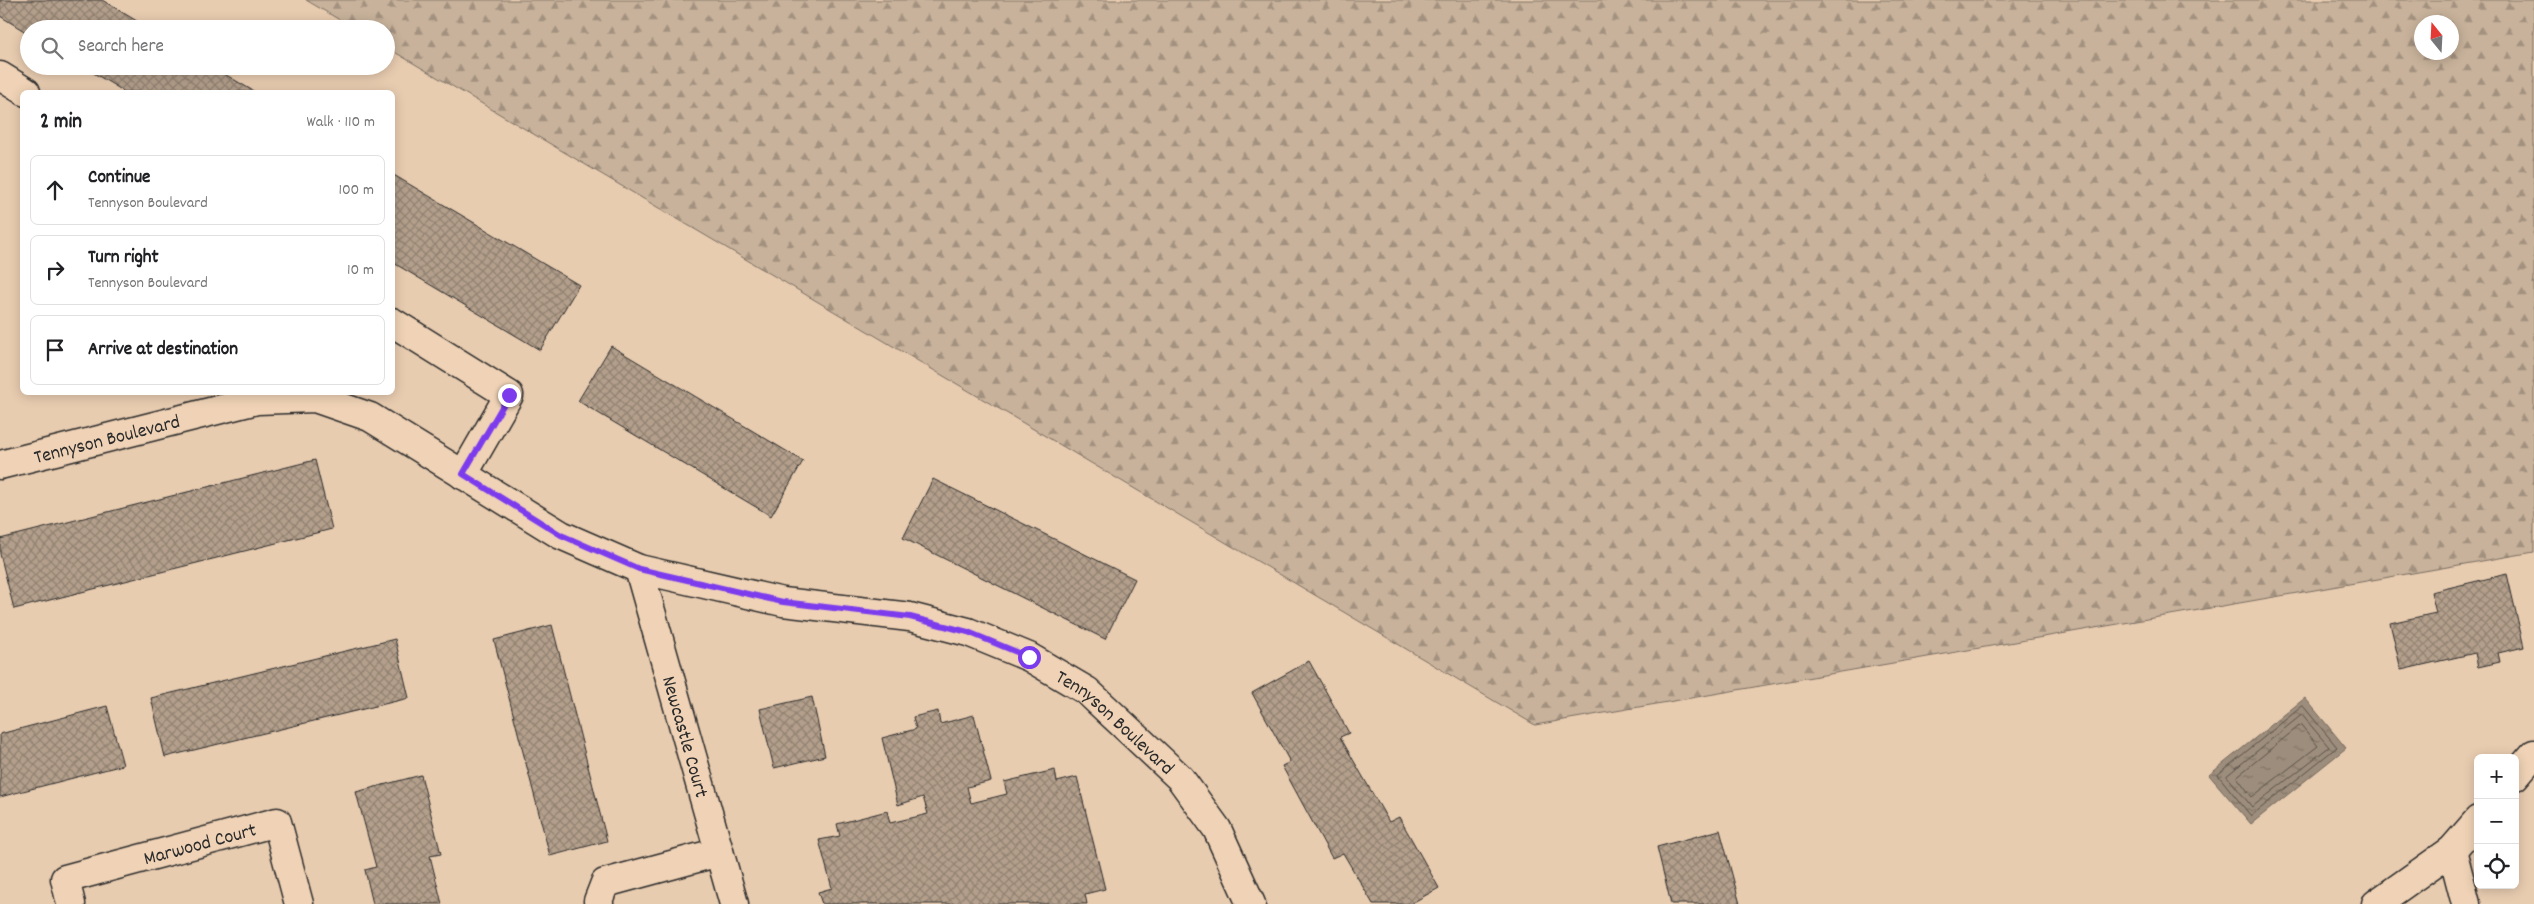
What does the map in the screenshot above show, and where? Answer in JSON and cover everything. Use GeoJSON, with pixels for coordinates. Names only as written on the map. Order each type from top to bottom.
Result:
{"type":"FeatureCollection","features":[{"type":"Feature","properties":{"kind":"street"},"geometry":{"type":"LineString","coordinates":[[0,76],[23,90]]}},
{"type":"Feature","properties":{"kind":"street"},"geometry":{"type":"LineString","coordinates":[[395,324],[509,395],[463,474]]}},
{"type":"Feature","properties":{"kind":"street","name":"Tennyson Boulevard"},"geometry":{"type":"LineString","coordinates":[[0,465],[257,400],[315,398],[370,417],[561,535],[639,569],[783,602],[910,617],[968,632],[1029,657],[1087,691],[1180,778],[1217,829],[1251,904]]}},
{"type":"Feature","properties":{"kind":"street","name":"Newcastle Court"},"geometry":{"type":"LineString","coordinates":[[639,569],[734,904]]}},
{"type":"Feature","properties":{"kind":"street"},"geometry":{"type":"LineString","coordinates":[[2519,771],[2534,754]]}},
{"type":"Feature","properties":{"kind":"street","name":"Marwood Court"},"geometry":{"type":"LineString","coordinates":[[71,904],[65,879],[277,822],[299,904]]}},
{"type":"Feature","properties":{"kind":"street"},"geometry":{"type":"LineString","coordinates":[[2376,904],[2452,850],[2474,825]]}},
{"type":"Feature","properties":{"kind":"street"},"geometry":{"type":"LineString","coordinates":[[2452,850],[2466,904]]}},
{"type":"Feature","properties":{"kind":"street"},"geometry":{"type":"LineString","coordinates":[[599,904],[605,882],[720,852]]}},
{"type":"Feature","properties":{"kind":"green space"},"geometry":{"type":"Polygon","coordinates":[[[306,0],[2534,0],[2534,552],[1535,725],[395,52],[395,20],[340,20],[306,0]]]}},
{"type":"Feature","properties":{"kind":"water"},"geometry":{"type":"Polygon","coordinates":[[[2305,698],[2346,748],[2251,824],[2209,775],[2305,698]]]}},
{"type":"Feature","properties":{"kind":"building"},"geometry":{"type":"Polygon","coordinates":[[[0,0],[102,0],[135,20],[20,20],[20,28],[0,16],[0,0]]]}},
{"type":"Feature","properties":{"kind":"building"},"geometry":{"type":"Polygon","coordinates":[[[97,75],[226,75],[252,90],[122,90],[97,75]]]}},
{"type":"Feature","properties":{"kind":"building"},"geometry":{"type":"Polygon","coordinates":[[[395,176],[579,285],[540,350],[395,264],[395,176]]]}},
{"type":"Feature","properties":{"kind":"building"},"geometry":{"type":"Polygon","coordinates":[[[611,346],[803,461],[771,516],[578,401],[611,346]]]}},
{"type":"Feature","properties":{"kind":"building"},"geometry":{"type":"Polygon","coordinates":[[[315,460],[332,529],[14,609],[0,554],[0,539],[315,460]]]}},
{"type":"Feature","properties":{"kind":"building"},"geometry":{"type":"Polygon","coordinates":[[[933,479],[1135,579],[1105,639],[903,538],[933,479]]]}},
{"type":"Feature","properties":{"kind":"building"},"geometry":{"type":"Polygon","coordinates":[[[2507,574],[2524,647],[2498,653],[2500,662],[2478,667],[2475,653],[2401,670],[2390,623],[2436,613],[2431,592],[2507,574]]]}},
{"type":"Feature","properties":{"kind":"building"},"geometry":{"type":"Polygon","coordinates":[[[552,625],[607,841],[550,856],[494,640],[552,625]]]}},
{"type":"Feature","properties":{"kind":"building"},"geometry":{"type":"Polygon","coordinates":[[[395,639],[409,698],[165,757],[151,698],[395,639]]]}},
{"type":"Feature","properties":{"kind":"building"},"geometry":{"type":"Polygon","coordinates":[[[1309,661],[1349,733],[1340,737],[1389,822],[1399,817],[1439,888],[1410,904],[1373,904],[1343,853],[1332,858],[1282,766],[1290,762],[1252,693],[1309,661]]]}},
{"type":"Feature","properties":{"kind":"building"},"geometry":{"type":"Polygon","coordinates":[[[812,697],[825,756],[774,768],[760,709],[812,697]]]}},
{"type":"Feature","properties":{"kind":"building"},"geometry":{"type":"Polygon","coordinates":[[[107,706],[123,765],[0,797],[0,734],[107,706]]]}},
{"type":"Feature","properties":{"kind":"building"},"geometry":{"type":"Polygon","coordinates":[[[938,711],[940,724],[974,715],[991,781],[967,787],[971,803],[1007,794],[1004,782],[1055,770],[1057,782],[1077,777],[1105,889],[1085,894],[1087,904],[822,904],[818,892],[832,888],[819,840],[840,836],[837,824],[887,811],[890,823],[928,814],[923,797],[898,805],[882,738],[916,729],[913,717],[938,711]]]}},
{"type":"Feature","properties":{"kind":"building"},"geometry":{"type":"Polygon","coordinates":[[[421,775],[441,854],[430,856],[442,904],[373,904],[365,870],[376,867],[356,792],[421,775]]]}},
{"type":"Feature","properties":{"kind":"building"},"geometry":{"type":"Polygon","coordinates":[[[1720,830],[1740,904],[1671,904],[1657,847],[1720,830]]]}},
{"type":"Feature","properties":{"kind":"route"},"geometry":{"type":"LineString","coordinates":[[509,395],[463,474],[561,535],[639,569],[783,602],[910,617],[968,632],[1029,657]]}}]}
